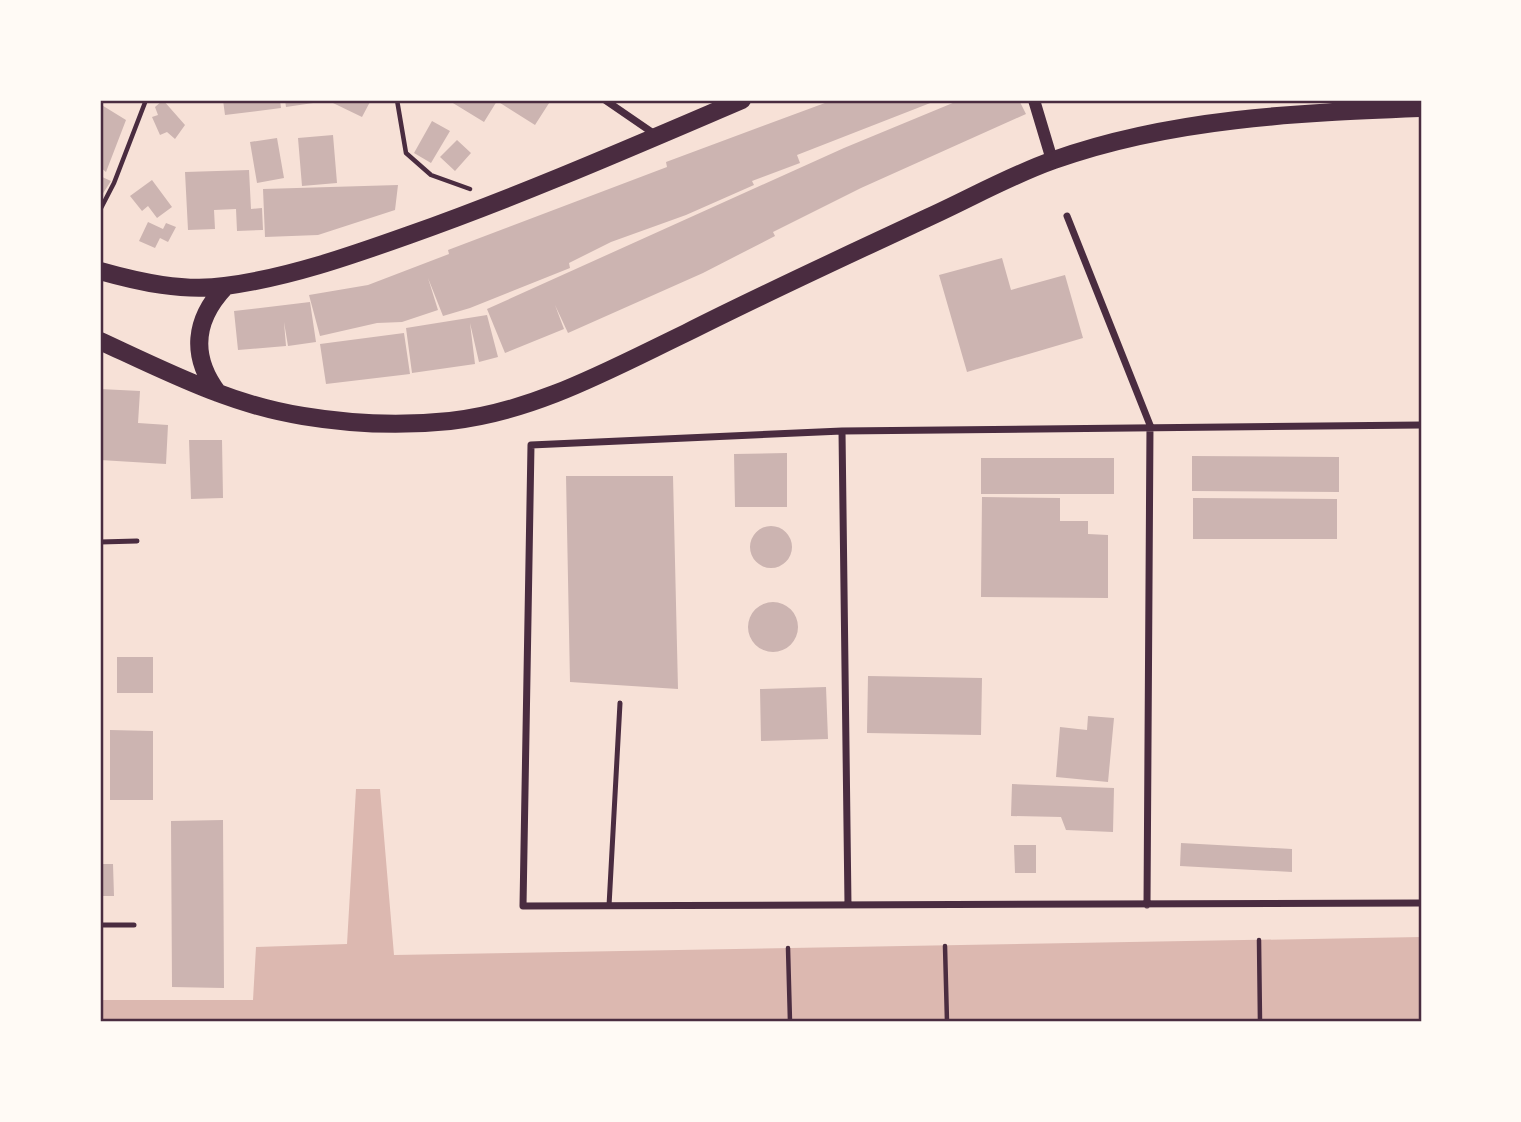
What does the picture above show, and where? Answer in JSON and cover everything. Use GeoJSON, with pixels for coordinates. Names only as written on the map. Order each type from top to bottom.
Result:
{"type":"FeatureCollection","features":[{"type":"Feature","properties":{"kind":"main road"},"geometry":{"type":"LineString","coordinates":[[100,271],[136,281],[187,287],[225,286],[341,259],[504,202],[743,100]]}},
{"type":"Feature","properties":{"kind":"main road"},"geometry":{"type":"LineString","coordinates":[[100,341],[220,395],[300,416],[363,423],[451,421],[524,404],[589,380],[1052,160],[1103,144],[1196,125],[1255,117],[1421,108]]}},
{"type":"Feature","properties":{"kind":"main road"},"geometry":{"type":"LineString","coordinates":[[220,395],[204,375],[199,346],[204,315],[225,286]]}},
{"type":"Feature","properties":{"kind":"street"},"geometry":{"type":"LineString","coordinates":[[605,100],[657,136]]}},
{"type":"Feature","properties":{"kind":"street"},"geometry":{"type":"LineString","coordinates":[[1034,100],[1052,160]]}},
{"type":"Feature","properties":{"kind":"street"},"geometry":{"type":"LineString","coordinates":[[1067,216],[1150,425],[1147,905]]}},
{"type":"Feature","properties":{"kind":"street"},"geometry":{"type":"LineString","coordinates":[[1421,425],[1150,425],[842,431],[531,445],[523,906],[1421,903]]}},
{"type":"Feature","properties":{"kind":"street"},"geometry":{"type":"LineString","coordinates":[[842,431],[848,905]]}},
{"type":"Feature","properties":{"kind":"lane"},"geometry":{"type":"LineString","coordinates":[[100,542],[137,541]]}},
{"type":"Feature","properties":{"kind":"lane"},"geometry":{"type":"LineString","coordinates":[[609,905],[620,704]]}},
{"type":"Feature","properties":{"kind":"lane"},"geometry":{"type":"LineString","coordinates":[[100,925],[134,925]]}},
{"type":"Feature","properties":{"kind":"path"},"geometry":{"type":"LineString","coordinates":[[100,210],[146,100]]}},
{"type":"Feature","properties":{"kind":"path"},"geometry":{"type":"LineString","coordinates":[[397,100],[406,153],[431,175],[504,202]]}},
{"type":"Feature","properties":{"kind":"path"},"geometry":{"type":"LineString","coordinates":[[1259,940],[1260,1022]]}},
{"type":"Feature","properties":{"kind":"path"},"geometry":{"type":"LineString","coordinates":[[945,946],[947,1022]]}},
{"type":"Feature","properties":{"kind":"path"},"geometry":{"type":"LineString","coordinates":[[788,948],[790,1022]]}},
{"type":"Feature","properties":{"kind":"shaded area"},"geometry":{"type":"Polygon","coordinates":[[[356,789],[380,789],[394,955],[1421,937],[1421,1022],[100,1022],[100,1000],[253,1000],[256,947],[347,944],[356,789]]]}},
{"type":"Feature","properties":{"kind":"building"},"geometry":{"type":"Polygon","coordinates":[[[163,100],[185,125],[175,139],[167,132],[160,135],[152,117],[158,115],[155,107],[163,100]]]}},
{"type":"Feature","properties":{"kind":"building"},"geometry":{"type":"Polygon","coordinates":[[[223,100],[280,100],[281,108],[225,115],[223,100]]]}},
{"type":"Feature","properties":{"kind":"building"},"geometry":{"type":"Polygon","coordinates":[[[285,100],[320,100],[320,102],[286,107],[285,100]]]}},
{"type":"Feature","properties":{"kind":"building"},"geometry":{"type":"Polygon","coordinates":[[[335,100],[371,100],[362,117],[333,103],[335,100]]]}},
{"type":"Feature","properties":{"kind":"building"},"geometry":{"type":"Polygon","coordinates":[[[448,100],[551,100],[535,125],[497,101],[484,122],[448,100]]]}},
{"type":"Feature","properties":{"kind":"building"},"geometry":{"type":"Polygon","coordinates":[[[833,100],[938,100],[797,155],[800,163],[752,181],[754,185],[686,215],[611,242],[569,263],[570,268],[470,308],[443,316],[428,278],[438,310],[402,322],[377,323],[320,336],[309,295],[368,285],[449,254],[448,250],[667,167],[666,162],[833,100]]]}},
{"type":"Feature","properties":{"kind":"building"},"geometry":{"type":"Polygon","coordinates":[[[960,100],[1019,100],[1026,114],[861,188],[773,232],[775,236],[703,273],[568,333],[555,305],[564,329],[505,353],[487,309],[844,148],[960,100]]]}},
{"type":"Feature","properties":{"kind":"building"},"geometry":{"type":"Polygon","coordinates":[[[100,104],[126,120],[106,172],[100,167],[100,104]]]}},
{"type":"Feature","properties":{"kind":"building"},"geometry":{"type":"Polygon","coordinates":[[[432,121],[450,131],[431,163],[414,153],[432,121]]]}},
{"type":"Feature","properties":{"kind":"building"},"geometry":{"type":"Polygon","coordinates":[[[333,135],[337,183],[302,186],[298,138],[333,135]]]}},
{"type":"Feature","properties":{"kind":"building"},"geometry":{"type":"Polygon","coordinates":[[[277,138],[284,178],[257,183],[250,142],[277,138]]]}},
{"type":"Feature","properties":{"kind":"building"},"geometry":{"type":"Polygon","coordinates":[[[457,140],[471,153],[455,171],[440,157],[457,140]]]}},
{"type":"Feature","properties":{"kind":"building"},"geometry":{"type":"Polygon","coordinates":[[[249,170],[251,209],[262,208],[263,230],[237,231],[236,209],[214,210],[215,229],[188,230],[185,172],[249,170]]]}},
{"type":"Feature","properties":{"kind":"building"},"geometry":{"type":"Polygon","coordinates":[[[100,176],[111,181],[100,198],[100,176]]]}},
{"type":"Feature","properties":{"kind":"building"},"geometry":{"type":"Polygon","coordinates":[[[152,180],[172,207],[157,218],[148,206],[142,211],[130,196],[152,180]]]}},
{"type":"Feature","properties":{"kind":"building"},"geometry":{"type":"Polygon","coordinates":[[[398,185],[395,210],[318,235],[265,237],[263,189],[398,185]]]}},
{"type":"Feature","properties":{"kind":"building"},"geometry":{"type":"Polygon","coordinates":[[[148,222],[163,229],[166,223],[176,227],[168,242],[160,238],[155,248],[139,241],[148,222]]]}},
{"type":"Feature","properties":{"kind":"building"},"geometry":{"type":"Polygon","coordinates":[[[1002,258],[1011,290],[1065,275],[1083,338],[967,372],[939,275],[1002,258]]]}},
{"type":"Feature","properties":{"kind":"building"},"geometry":{"type":"Polygon","coordinates":[[[310,302],[316,342],[288,346],[284,322],[286,346],[238,350],[234,311],[310,302]]]}},
{"type":"Feature","properties":{"kind":"building"},"geometry":{"type":"Polygon","coordinates":[[[487,315],[498,357],[479,362],[470,323],[475,364],[412,373],[406,328],[487,315]]]}},
{"type":"Feature","properties":{"kind":"building"},"geometry":{"type":"Polygon","coordinates":[[[404,333],[410,374],[326,384],[320,344],[404,333]]]}},
{"type":"Feature","properties":{"kind":"building"},"geometry":{"type":"Polygon","coordinates":[[[100,389],[140,391],[138,423],[168,425],[166,464],[100,460],[100,389]]]}},
{"type":"Feature","properties":{"kind":"building"},"geometry":{"type":"Polygon","coordinates":[[[189,440],[222,440],[223,498],[191,499],[189,440]]]}},
{"type":"Feature","properties":{"kind":"building"},"geometry":{"type":"Polygon","coordinates":[[[787,453],[787,507],[735,507],[734,454],[787,453]]]}},
{"type":"Feature","properties":{"kind":"building"},"geometry":{"type":"Polygon","coordinates":[[[1192,456],[1339,457],[1339,492],[1192,491],[1192,456]]]}},
{"type":"Feature","properties":{"kind":"building"},"geometry":{"type":"Polygon","coordinates":[[[981,458],[1114,458],[1114,494],[981,494],[981,458]]]}},
{"type":"Feature","properties":{"kind":"building"},"geometry":{"type":"Polygon","coordinates":[[[566,476],[673,476],[678,689],[570,682],[566,476]]]}},
{"type":"Feature","properties":{"kind":"building"},"geometry":{"type":"Polygon","coordinates":[[[982,497],[1060,498],[1060,521],[1088,521],[1088,534],[1108,535],[1108,598],[981,597],[982,497]]]}},
{"type":"Feature","properties":{"kind":"building"},"geometry":{"type":"Polygon","coordinates":[[[1193,498],[1337,499],[1337,539],[1193,539],[1193,498]]]}},
{"type":"Feature","properties":{"kind":"building"},"geometry":{"type":"Polygon","coordinates":[[[771,526],[786,532],[792,547],[786,562],[771,568],[756,562],[750,547],[756,532],[771,526]]]}},
{"type":"Feature","properties":{"kind":"building"},"geometry":{"type":"Polygon","coordinates":[[[773,602],[790,610],[798,627],[790,644],[773,652],[756,644],[748,627],[756,610],[773,602]]]}},
{"type":"Feature","properties":{"kind":"building"},"geometry":{"type":"Polygon","coordinates":[[[117,657],[153,657],[153,693],[117,693],[117,657]]]}},
{"type":"Feature","properties":{"kind":"building"},"geometry":{"type":"Polygon","coordinates":[[[868,676],[982,678],[981,735],[867,733],[868,676]]]}},
{"type":"Feature","properties":{"kind":"building"},"geometry":{"type":"Polygon","coordinates":[[[826,687],[828,739],[761,741],[760,689],[826,687]]]}},
{"type":"Feature","properties":{"kind":"building"},"geometry":{"type":"Polygon","coordinates":[[[1088,716],[1114,718],[1108,782],[1056,777],[1060,727],[1087,730],[1088,716]]]}},
{"type":"Feature","properties":{"kind":"building"},"geometry":{"type":"Polygon","coordinates":[[[110,730],[153,731],[153,800],[110,800],[110,730]]]}},
{"type":"Feature","properties":{"kind":"building"},"geometry":{"type":"Polygon","coordinates":[[[1012,784],[1114,788],[1113,832],[1066,830],[1061,817],[1011,816],[1012,784]]]}},
{"type":"Feature","properties":{"kind":"building"},"geometry":{"type":"Polygon","coordinates":[[[223,820],[224,988],[172,987],[171,821],[223,820]]]}},
{"type":"Feature","properties":{"kind":"building"},"geometry":{"type":"Polygon","coordinates":[[[1181,843],[1292,849],[1292,872],[1180,866],[1181,843]]]}},
{"type":"Feature","properties":{"kind":"building"},"geometry":{"type":"Polygon","coordinates":[[[1014,845],[1036,845],[1036,873],[1015,873],[1014,845]]]}},
{"type":"Feature","properties":{"kind":"building"},"geometry":{"type":"Polygon","coordinates":[[[100,864],[113,864],[114,896],[100,896],[100,864]]]}}]}
